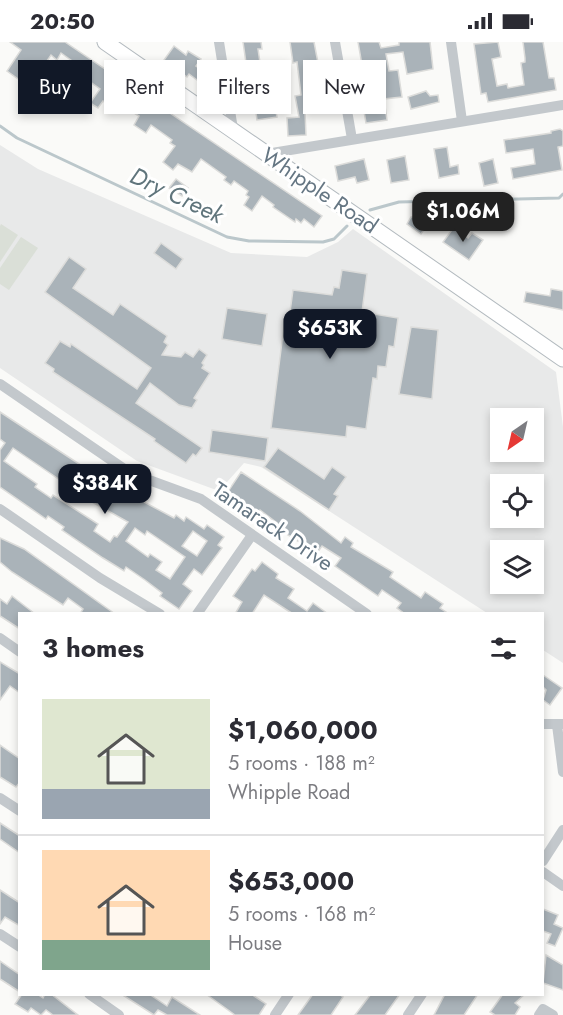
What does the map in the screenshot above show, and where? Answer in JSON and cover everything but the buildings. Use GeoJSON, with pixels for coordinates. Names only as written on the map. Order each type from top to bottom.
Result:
{"type":"FeatureCollection","features":[{"type":"Feature","properties":{"kind":"main road","name":"Whipple Road"},"geometry":{"type":"LineString","coordinates":[[105,42],[563,358]]}},
{"type":"Feature","properties":{"kind":"street"},"geometry":{"type":"LineString","coordinates":[[219,42],[233,129]]}},
{"type":"Feature","properties":{"kind":"street"},"geometry":{"type":"LineString","coordinates":[[335,42],[352,139]]}},
{"type":"Feature","properties":{"kind":"street"},"geometry":{"type":"LineString","coordinates":[[451,42],[462,121]]}},
{"type":"Feature","properties":{"kind":"street"},"geometry":{"type":"LineString","coordinates":[[266,153],[563,105]]}},
{"type":"Feature","properties":{"kind":"street","name":"Tamarack Drive"},"geometry":{"type":"LineString","coordinates":[[0,384],[130,473],[201,499],[364,612]]}},
{"type":"Feature","properties":{"kind":"street"},"geometry":{"type":"LineString","coordinates":[[0,509],[100,578],[157,612]]}},
{"type":"Feature","properties":{"kind":"street"},"geometry":{"type":"LineString","coordinates":[[198,612],[252,535]]}},
{"type":"Feature","properties":{"kind":"street"},"geometry":{"type":"LineString","coordinates":[[0,638],[18,651]]}},
{"type":"Feature","properties":{"kind":"street"},"geometry":{"type":"LineString","coordinates":[[544,724],[560,724],[563,772]]}},
{"type":"Feature","properties":{"kind":"street"},"geometry":{"type":"LineString","coordinates":[[0,798],[18,809]]}},
{"type":"Feature","properties":{"kind":"street"},"geometry":{"type":"LineString","coordinates":[[544,859],[563,830]]}},
{"type":"Feature","properties":{"kind":"street"},"geometry":{"type":"LineString","coordinates":[[544,873],[563,886]]}},
{"type":"Feature","properties":{"kind":"street"},"geometry":{"type":"LineString","coordinates":[[0,934],[18,946]]}},
{"type":"Feature","properties":{"kind":"street"},"geometry":{"type":"LineString","coordinates":[[91,996],[118,1015]]}},
{"type":"Feature","properties":{"kind":"street"},"geometry":{"type":"LineString","coordinates":[[275,1015],[286,996]]}},
{"type":"Feature","properties":{"kind":"street"},"geometry":{"type":"LineString","coordinates":[[408,1015],[421,996]]}},
{"type":"Feature","properties":{"kind":"shaded area"},"geometry":{"type":"Polygon","coordinates":[[[0,145],[38,169],[231,253],[307,257],[338,242],[353,229],[556,372],[563,427],[563,663],[544,651],[544,612],[485,612],[261,467],[244,463],[219,491],[137,461],[0,368],[0,145]]]}},
{"type":"Feature","properties":{"kind":"shaded area"},"geometry":{"type":"Polygon","coordinates":[[[1,224],[18,235],[0,262],[0,226],[1,224]]]}},
{"type":"Feature","properties":{"kind":"shaded area"},"geometry":{"type":"Polygon","coordinates":[[[21,237],[38,248],[9,290],[0,284],[0,268],[21,237]]]}},
{"type":"Feature","properties":{"kind":"waterway","name":"Dry Creek"},"geometry":{"type":"LineString","coordinates":[[0,126],[17,138],[227,237],[249,241],[323,242],[334,239],[347,226]]}},
{"type":"Feature","properties":{"kind":"waterway","name":"Dry Creek"},"geometry":{"type":"LineString","coordinates":[[370,210],[399,202],[559,198],[563,194]]}}]}
